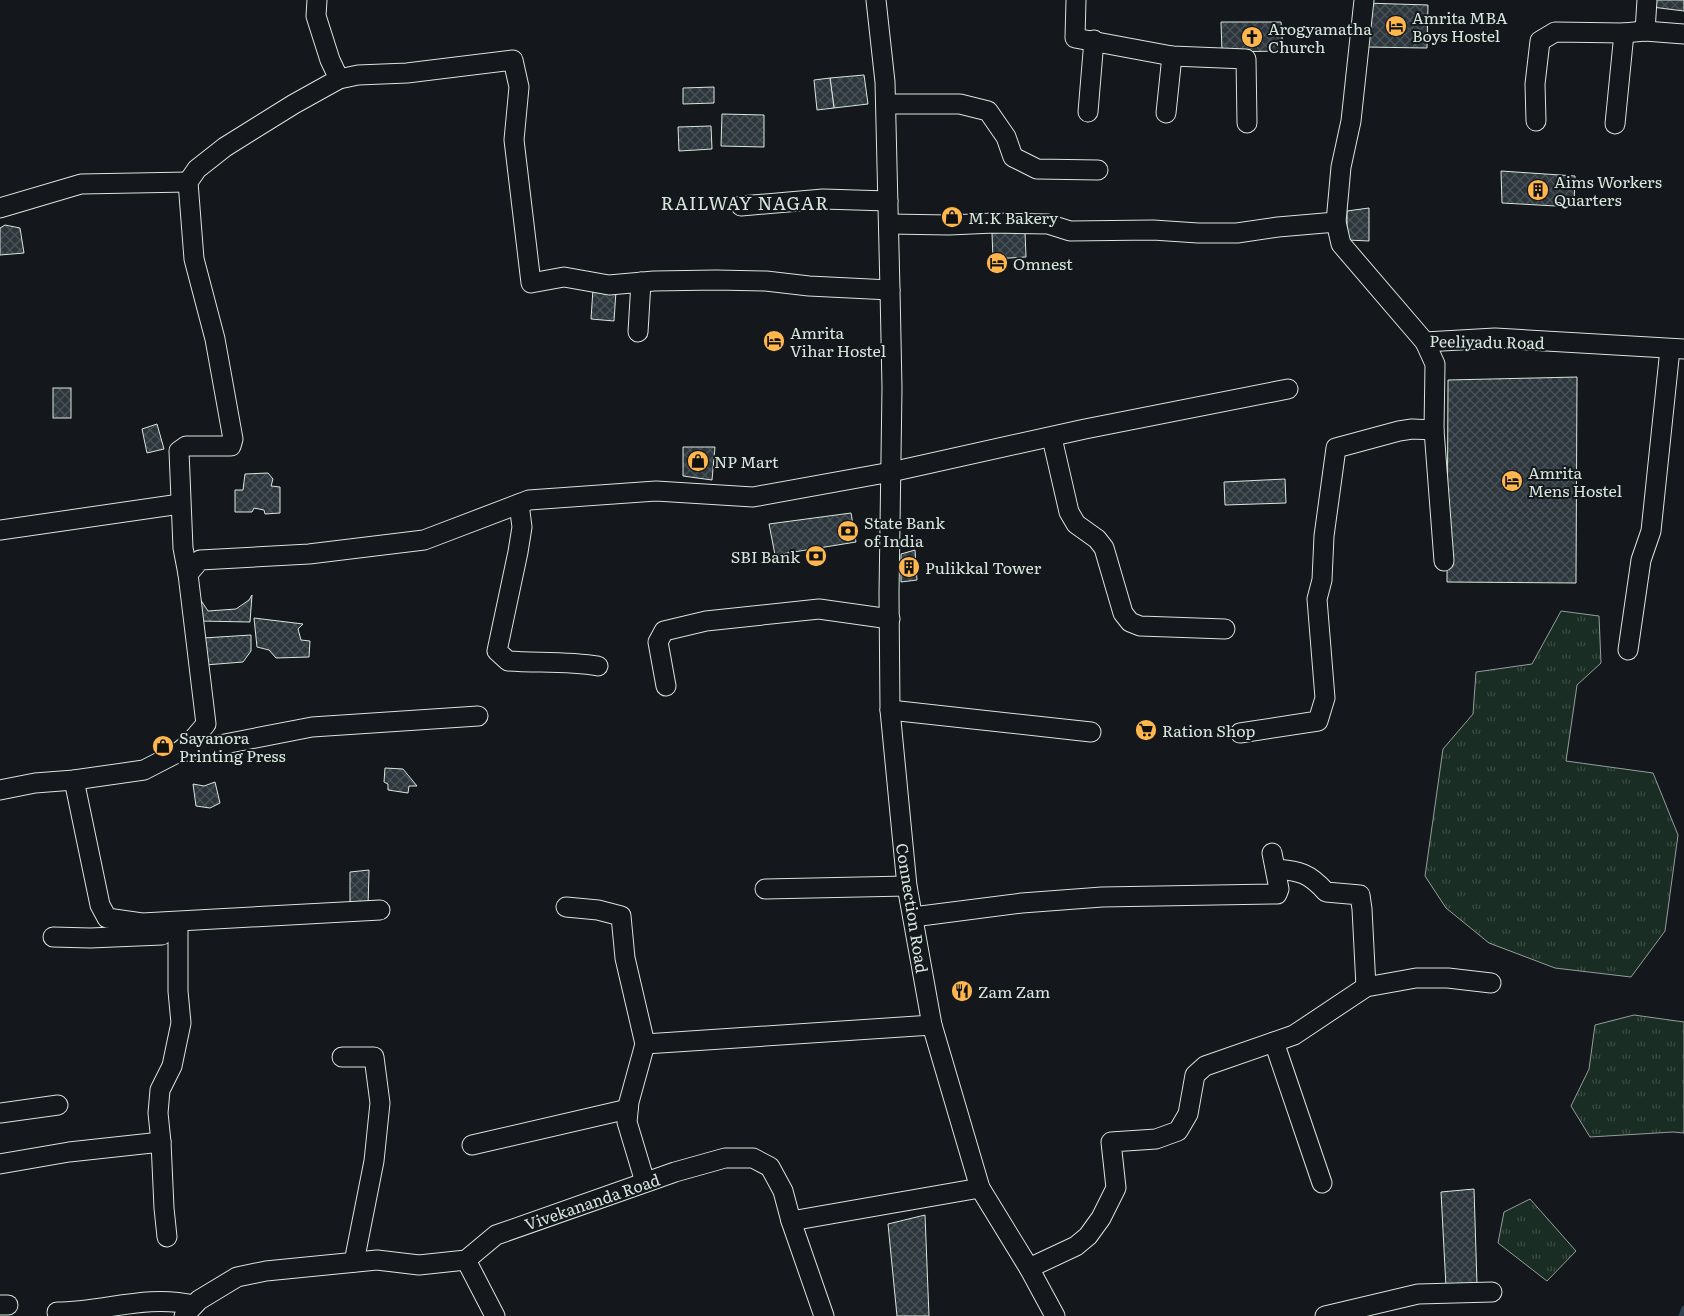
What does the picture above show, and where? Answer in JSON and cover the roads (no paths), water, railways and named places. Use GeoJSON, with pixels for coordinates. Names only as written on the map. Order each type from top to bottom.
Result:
{"type":"FeatureCollection","features":[{"type":"Feature","properties":{"kind":"street"},"geometry":{"type":"LineString","coordinates":[[317,0],[316,16],[330,60],[339,79]]}},
{"type":"Feature","properties":{"kind":"street","name":"Connection Road"},"geometry":{"type":"LineString","coordinates":[[876,0],[885,82],[889,224],[890,710],[907,886],[932,1025],[980,1188],[1030,1268],[1055,1316]]}},
{"type":"Feature","properties":{"kind":"street"},"geometry":{"type":"LineString","coordinates":[[1076,0],[1074,38],[1094,40],[1172,56],[1246,58],[1248,123]]}},
{"type":"Feature","properties":{"kind":"street","name":"Peeliyadu Road"},"geometry":{"type":"LineString","coordinates":[[1364,0],[1351,120],[1342,167],[1336,222],[1341,244],[1425,342],[1494,338],[1677,349]]}},
{"type":"Feature","properties":{"kind":"street"},"geometry":{"type":"LineString","coordinates":[[1645,31],[1647,0]]}},
{"type":"Feature","properties":{"kind":"street"},"geometry":{"type":"LineString","coordinates":[[1536,120],[1535,84],[1540,41],[1555,32],[1624,33],[1645,31],[1684,34]]}},
{"type":"Feature","properties":{"kind":"street"},"geometry":{"type":"LineString","coordinates":[[1615,124],[1624,33]]}},
{"type":"Feature","properties":{"kind":"street"},"geometry":{"type":"LineString","coordinates":[[1088,112],[1094,40]]}},
{"type":"Feature","properties":{"kind":"street"},"geometry":{"type":"LineString","coordinates":[[1166,113],[1172,56]]}},
{"type":"Feature","properties":{"kind":"street"},"geometry":{"type":"LineString","coordinates":[[0,790],[35,783],[74,780],[144,770],[177,753],[189,744],[206,724],[188,574],[182,548],[179,451],[186,446],[230,446],[233,439],[215,340],[194,258],[188,182],[197,169],[226,147],[272,120],[294,104],[339,79],[358,75],[407,73],[513,60],[519,87],[514,140],[531,283],[564,277],[609,285],[707,280],[766,281],[809,286],[890,290]]}},
{"type":"Feature","properties":{"kind":"street"},"geometry":{"type":"LineString","coordinates":[[886,104],[960,104],[988,111],[1006,137],[1013,157],[1037,169],[1098,170]]}},
{"type":"Feature","properties":{"kind":"street"},"geometry":{"type":"LineString","coordinates":[[0,208],[81,184],[188,182]]}},
{"type":"Feature","properties":{"kind":"street"},"geometry":{"type":"LineString","coordinates":[[742,206],[824,199],[888,201]]}},
{"type":"Feature","properties":{"kind":"street"},"geometry":{"type":"LineString","coordinates":[[889,224],[1048,224],[1070,231],[1153,230],[1237,233],[1336,222]]}},
{"type":"Feature","properties":{"kind":"street"},"geometry":{"type":"LineString","coordinates":[[638,332],[642,282]]}},
{"type":"Feature","properties":{"kind":"street"},"geometry":{"type":"LineString","coordinates":[[1425,342],[1434,364],[1434,430],[1444,561]]}},
{"type":"Feature","properties":{"kind":"street"},"geometry":{"type":"LineString","coordinates":[[1628,650],[1641,560],[1651,531],[1677,349]]}},
{"type":"Feature","properties":{"kind":"street"},"geometry":{"type":"LineString","coordinates":[[188,574],[200,560],[309,554],[424,540],[530,500],[656,491],[753,496],[891,472],[1095,427],[1288,389]]}},
{"type":"Feature","properties":{"kind":"street"},"geometry":{"type":"LineString","coordinates":[[1240,733],[1318,721],[1325,698],[1317,599],[1322,580],[1324,536],[1336,448],[1412,429],[1434,430]]}},
{"type":"Feature","properties":{"kind":"street"},"geometry":{"type":"LineString","coordinates":[[1052,438],[1069,512],[1076,524],[1096,538],[1104,548],[1123,613],[1130,622],[1140,626],[1225,629]]}},
{"type":"Feature","properties":{"kind":"street"},"geometry":{"type":"LineString","coordinates":[[0,530],[180,504]]}},
{"type":"Feature","properties":{"kind":"street"},"geometry":{"type":"LineString","coordinates":[[519,504],[522,527],[520,544],[498,652],[508,661],[555,664],[579,663],[598,666]]}},
{"type":"Feature","properties":{"kind":"street"},"geometry":{"type":"LineString","coordinates":[[666,686],[658,642],[664,631],[706,621],[819,609],[890,619]]}},
{"type":"Feature","properties":{"kind":"street"},"geometry":{"type":"LineString","coordinates":[[890,710],[1091,732]]}},
{"type":"Feature","properties":{"kind":"street"},"geometry":{"type":"LineString","coordinates":[[177,753],[312,727],[478,716]]}},
{"type":"Feature","properties":{"kind":"street"},"geometry":{"type":"LineString","coordinates":[[74,780],[100,904],[108,918],[178,928]]}},
{"type":"Feature","properties":{"kind":"street"},"geometry":{"type":"LineString","coordinates":[[913,917],[1022,903],[1102,897],[1277,894],[1280,889],[1274,861],[1315,880],[1326,892],[1360,895],[1366,987]]}},
{"type":"Feature","properties":{"kind":"street"},"geometry":{"type":"LineString","coordinates":[[765,890],[907,886]]}},
{"type":"Feature","properties":{"kind":"street"},"geometry":{"type":"LineString","coordinates":[[566,906],[598,910],[621,916],[625,958],[645,1044],[629,1102],[627,1122],[645,1182]]}},
{"type":"Feature","properties":{"kind":"street"},"geometry":{"type":"LineString","coordinates":[[53,937],[90,938],[380,910]]}},
{"type":"Feature","properties":{"kind":"street"},"geometry":{"type":"LineString","coordinates":[[167,1237],[158,1113],[160,1090],[172,1066],[181,1023],[178,990],[178,928]]}},
{"type":"Feature","properties":{"kind":"street"},"geometry":{"type":"LineString","coordinates":[[1030,1268],[1076,1246],[1088,1236],[1116,1188],[1111,1142],[1156,1139],[1178,1131],[1188,1114],[1195,1075],[1205,1066],[1294,1035],[1366,987],[1416,978],[1448,978],[1491,983]]}},
{"type":"Feature","properties":{"kind":"street"},"geometry":{"type":"LineString","coordinates":[[645,1044],[932,1025]]}},
{"type":"Feature","properties":{"kind":"street"},"geometry":{"type":"LineString","coordinates":[[1274,1042],[1322,1182]]}},
{"type":"Feature","properties":{"kind":"street"},"geometry":{"type":"LineString","coordinates":[[342,1057],[374,1057],[380,1103],[374,1161],[354,1262]]}},
{"type":"Feature","properties":{"kind":"street"},"geometry":{"type":"LineString","coordinates":[[0,1113],[58,1105]]}},
{"type":"Feature","properties":{"kind":"street"},"geometry":{"type":"LineString","coordinates":[[472,1145],[628,1109]]}},
{"type":"Feature","properties":{"kind":"street"},"geometry":{"type":"LineString","coordinates":[[0,1164],[69,1152],[161,1142]]}},
{"type":"Feature","properties":{"kind":"street","name":"Vivekananda Road"},"geometry":{"type":"LineString","coordinates":[[466,1260],[496,1235],[645,1182],[725,1158],[753,1158],[770,1168],[782,1191],[824,1316]]}},
{"type":"Feature","properties":{"kind":"street"},"geometry":{"type":"LineString","coordinates":[[791,1221],[980,1188]]}},
{"type":"Feature","properties":{"kind":"street"},"geometry":{"type":"LineString","coordinates":[[57,1312],[80,1312],[116,1304],[148,1301],[175,1301],[189,1311],[199,1300],[237,1277],[279,1269],[377,1260],[419,1266],[466,1260],[495,1316]]}},
{"type":"Feature","properties":{"kind":"street"},"geometry":{"type":"LineString","coordinates":[[1325,1316],[1418,1294],[1492,1292]]}},
{"type":"Feature","properties":{"kind":"waterway"},"geometry":{"type":"LineString","coordinates":[[1681,1316],[1684,1308]]}},
{"type":"Feature","properties":{"kind":"place","name":"Amrita MBA Boys Hostel"},"geometry":{"type":"Point","coordinates":[1396,26]}},
{"type":"Feature","properties":{"kind":"place","name":"Arogyamatha Church"},"geometry":{"type":"Point","coordinates":[1252,37]}},
{"type":"Feature","properties":{"kind":"place","name":"Aims Workers Quarters"},"geometry":{"type":"Point","coordinates":[1538,190]}},
{"type":"Feature","properties":{"kind":"place","name":"M.K Bakery"},"geometry":{"type":"Point","coordinates":[952,217]}},
{"type":"Feature","properties":{"kind":"place","name":"Omnest"},"geometry":{"type":"Point","coordinates":[997,263]}},
{"type":"Feature","properties":{"kind":"place","name":"Amrita Vihar Hostel"},"geometry":{"type":"Point","coordinates":[774,341]}},
{"type":"Feature","properties":{"kind":"place","name":"NP Mart"},"geometry":{"type":"Point","coordinates":[698,461]}},
{"type":"Feature","properties":{"kind":"place","name":"Amrita Mens Hostel"},"geometry":{"type":"Point","coordinates":[1512,481]}},
{"type":"Feature","properties":{"kind":"place","name":"State Bank of India"},"geometry":{"type":"Point","coordinates":[848,531]}},
{"type":"Feature","properties":{"kind":"place","name":"SBI Bank"},"geometry":{"type":"Point","coordinates":[816,556]}},
{"type":"Feature","properties":{"kind":"place","name":"Pulikkal Tower"},"geometry":{"type":"Point","coordinates":[909,567]}},
{"type":"Feature","properties":{"kind":"place","name":"Ration Shop"},"geometry":{"type":"Point","coordinates":[1146,730]}},
{"type":"Feature","properties":{"kind":"place","name":"Sayanora Printing Press"},"geometry":{"type":"Point","coordinates":[163,746]}},
{"type":"Feature","properties":{"kind":"place","name":"Zam Zam"},"geometry":{"type":"Point","coordinates":[962,991]}},
{"type":"Feature","properties":{"kind":"district","name":"RAILWAY NAGAR"},"geometry":{"type":"Point","coordinates":[745,202]}}]}
